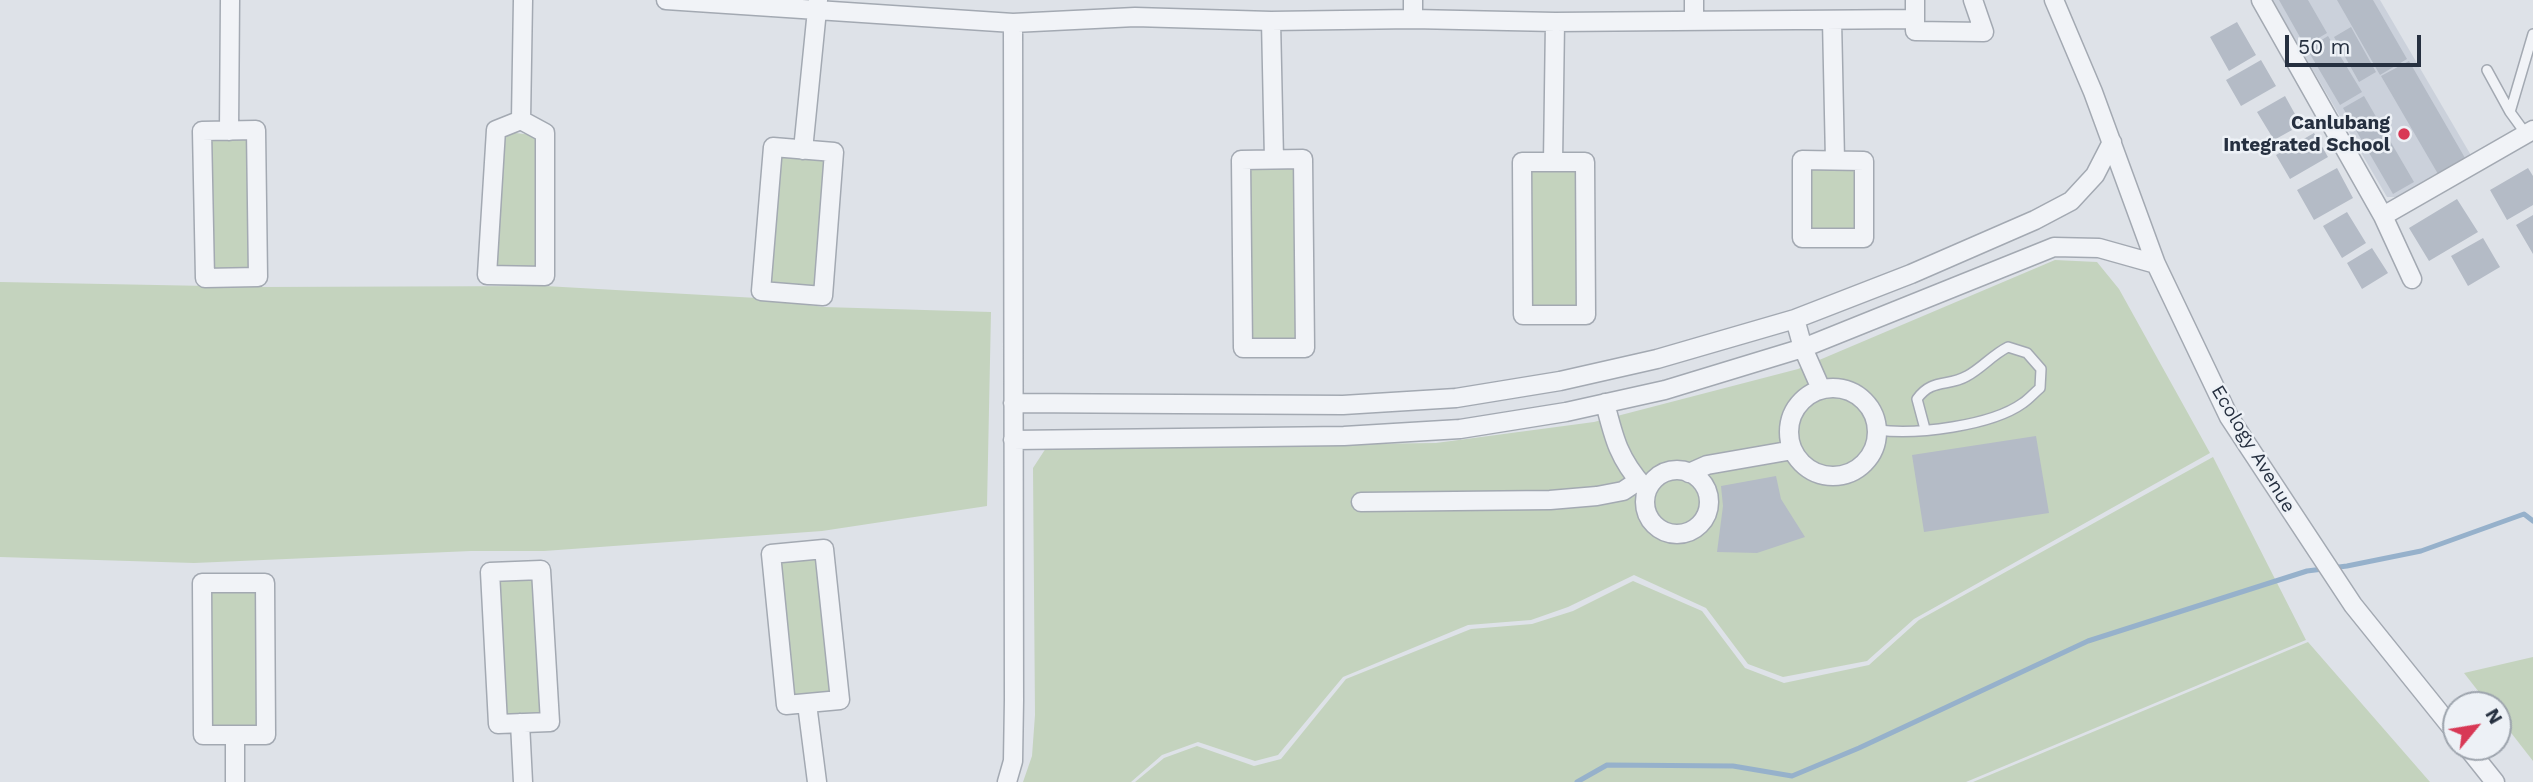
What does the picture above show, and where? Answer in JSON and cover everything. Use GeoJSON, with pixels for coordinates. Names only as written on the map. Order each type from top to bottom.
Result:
{"type":"FeatureCollection","features":[{"type":"Feature","properties":{"kind":"street"},"geometry":{"type":"LineString","coordinates":[[229,131],[230,0]]}},
{"type":"Feature","properties":{"kind":"street"},"geometry":{"type":"LineString","coordinates":[[522,120],[523,0]]}},
{"type":"Feature","properties":{"kind":"street"},"geometry":{"type":"LineString","coordinates":[[666,0],[818,5],[1013,23],[1135,9],[1271,21],[1915,19]]}},
{"type":"Feature","properties":{"kind":"street"},"geometry":{"type":"LineString","coordinates":[[1413,0],[1413,19]]}},
{"type":"Feature","properties":{"kind":"street"},"geometry":{"type":"LineString","coordinates":[[1694,0],[1694,20]]}},
{"type":"Feature","properties":{"kind":"street"},"geometry":{"type":"LineString","coordinates":[[1916,0],[1914,31],[1984,32],[1973,0]]}},
{"type":"Feature","properties":{"kind":"street","name":"Ecology Avenue"},"geometry":{"type":"LineString","coordinates":[[2054,0],[2094,92],[2156,264],[2229,417],[2353,605],[2442,716]]}},
{"type":"Feature","properties":{"kind":"street"},"geometry":{"type":"LineString","coordinates":[[2261,0],[2383,216],[2412,279]]}},
{"type":"Feature","properties":{"kind":"street"},"geometry":{"type":"LineString","coordinates":[[803,149],[818,5]]}},
{"type":"Feature","properties":{"kind":"street"},"geometry":{"type":"LineString","coordinates":[[1832,20],[1835,160]]}},
{"type":"Feature","properties":{"kind":"street"},"geometry":{"type":"LineString","coordinates":[[1271,21],[1274,159]]}},
{"type":"Feature","properties":{"kind":"street"},"geometry":{"type":"LineString","coordinates":[[1553,162],[1555,22]]}},
{"type":"Feature","properties":{"kind":"street"},"geometry":{"type":"LineString","coordinates":[[1007,782],[1013,761],[1013,23]]}},
{"type":"Feature","properties":{"kind":"street"},"geometry":{"type":"LineString","coordinates":[[522,120],[545,133],[545,276],[487,275],[496,130],[522,120]]}},
{"type":"Feature","properties":{"kind":"street"},"geometry":{"type":"LineString","coordinates":[[256,130],[258,277],[205,278],[202,131],[229,131],[256,130]]}},
{"type":"Feature","properties":{"kind":"street"},"geometry":{"type":"LineString","coordinates":[[2383,216],[2531,137]]}},
{"type":"Feature","properties":{"kind":"street"},"geometry":{"type":"LineString","coordinates":[[1013,403],[1330,405],[1456,398],[1560,381],[1657,359],[1795,319],[1911,274],[2071,201],[2095,175],[2112,142]]}},
{"type":"Feature","properties":{"kind":"street"},"geometry":{"type":"LineString","coordinates":[[773,147],[803,149],[834,152],[822,296],[761,291],[773,147]]}},
{"type":"Feature","properties":{"kind":"street"},"geometry":{"type":"LineString","coordinates":[[1274,159],[1303,159],[1305,348],[1243,348],[1241,160],[1274,159]]}},
{"type":"Feature","properties":{"kind":"street"},"geometry":{"type":"LineString","coordinates":[[1802,160],[1835,160],[1864,161],[1864,238],[1802,238],[1802,160]]}},
{"type":"Feature","properties":{"kind":"street"},"geometry":{"type":"LineString","coordinates":[[1522,162],[1553,162],[1585,162],[1586,315],[1523,315],[1522,162]]}},
{"type":"Feature","properties":{"kind":"street"},"geometry":{"type":"LineString","coordinates":[[1987,241],[2002,267]]}},
{"type":"Feature","properties":{"kind":"street"},"geometry":{"type":"LineString","coordinates":[[1013,440],[1344,436],[1460,429],[1665,390],[1802,348],[2054,247],[2099,248],[2156,264]]}},
{"type":"Feature","properties":{"kind":"street"},"geometry":{"type":"LineString","coordinates":[[1911,274],[1921,300]]}},
{"type":"Feature","properties":{"kind":"street"},"geometry":{"type":"LineString","coordinates":[[1795,319],[1802,348],[1821,389]]}},
{"type":"Feature","properties":{"kind":"street"},"geometry":{"type":"LineString","coordinates":[[1821,389],[1847,390],[1859,396],[1868,405],[1878,430],[1876,444],[1861,467],[1849,474],[1836,476],[1811,470],[1800,461],[1790,438],[1793,413],[1810,395],[1821,389]]}},
{"type":"Feature","properties":{"kind":"street"},"geometry":{"type":"LineString","coordinates":[[1605,403],[1618,448],[1627,468],[1643,485],[1648,516],[1654,525],[1673,534],[1693,530],[1706,515],[1708,506],[1704,486],[1689,473]]}},
{"type":"Feature","properties":{"kind":"street"},"geometry":{"type":"LineString","coordinates":[[1361,502],[1550,500],[1597,496],[1643,485],[1667,471],[1689,473],[1707,465],[1793,450]]}},
{"type":"Feature","properties":{"kind":"street"},"geometry":{"type":"LineString","coordinates":[[824,549],[840,700],[807,704],[786,705],[771,554],[824,549]]}},
{"type":"Feature","properties":{"kind":"street"},"geometry":{"type":"LineString","coordinates":[[541,570],[550,722],[520,723],[498,724],[489,572],[541,570]]}},
{"type":"Feature","properties":{"kind":"street"},"geometry":{"type":"LineString","coordinates":[[202,583],[265,583],[266,735],[235,736],[203,735],[202,583]]}},
{"type":"Feature","properties":{"kind":"street"},"geometry":{"type":"LineString","coordinates":[[807,704],[817,782]]}},
{"type":"Feature","properties":{"kind":"street"},"geometry":{"type":"LineString","coordinates":[[520,723],[523,782]]}},
{"type":"Feature","properties":{"kind":"street"},"geometry":{"type":"LineString","coordinates":[[235,736],[235,782]]}},
{"type":"Feature","properties":{"kind":"street"},"geometry":{"type":"LineString","coordinates":[[2478,761],[2495,782]]}},
{"type":"Feature","properties":{"kind":"lane"},"geometry":{"type":"LineString","coordinates":[[2510,112],[2533,34]]}},
{"type":"Feature","properties":{"kind":"lane"},"geometry":{"type":"LineString","coordinates":[[2487,70],[2510,112],[2531,137]]}},
{"type":"Feature","properties":{"kind":"lane"},"geometry":{"type":"LineString","coordinates":[[1878,430],[1898,432],[1959,426],[1992,417],[2022,404],[2039,388],[2041,369],[2027,353],[2008,347],[1963,378],[1937,383],[1924,389],[1917,399],[1925,429]]}},
{"type":"Feature","properties":{"kind":"shaded area"},"geometry":{"type":"Polygon","coordinates":[[[2272,0],[2380,0],[2472,157],[2402,197],[2387,197],[2272,0]]]}},
{"type":"Feature","properties":{"kind":"green space"},"geometry":{"type":"Polygon","coordinates":[[[499,131],[541,136],[541,271],[490,272],[499,131]]]}},
{"type":"Feature","properties":{"kind":"green space"},"geometry":{"type":"Polygon","coordinates":[[[206,134],[253,134],[255,273],[208,275],[206,134]]]}},
{"type":"Feature","properties":{"kind":"green space"},"geometry":{"type":"Polygon","coordinates":[[[777,152],[830,156],[819,292],[767,286],[777,152]]]}},
{"type":"Feature","properties":{"kind":"green space"},"geometry":{"type":"Polygon","coordinates":[[[1245,165],[1297,165],[1299,341],[1248,344],[1245,165]]]}},
{"type":"Feature","properties":{"kind":"green space"},"geometry":{"type":"Polygon","coordinates":[[[1810,167],[1858,167],[1859,231],[1811,232],[1810,167]]]}},
{"type":"Feature","properties":{"kind":"green space"},"geometry":{"type":"Polygon","coordinates":[[[1576,170],[1580,307],[1533,308],[1529,171],[1576,170]]]}},
{"type":"Feature","properties":{"kind":"green space"},"geometry":{"type":"Polygon","coordinates":[[[2055,260],[2097,262],[2119,289],[2210,453],[1914,619],[1867,661],[1783,677],[1748,664],[1706,608],[1634,575],[1568,607],[1531,620],[1468,625],[1343,677],[1278,755],[1255,761],[1198,742],[1162,755],[1131,782],[1023,782],[1032,756],[1035,715],[1033,468],[1046,448],[1436,443],[1594,422],[1798,369],[2055,260]]]}},
{"type":"Feature","properties":{"kind":"green space"},"geometry":{"type":"Polygon","coordinates":[[[0,282],[261,287],[545,286],[757,298],[824,307],[991,312],[987,506],[822,531],[544,551],[471,551],[194,563],[0,557],[0,282]]]}},
{"type":"Feature","properties":{"kind":"green space"},"geometry":{"type":"Polygon","coordinates":[[[2213,457],[2306,640],[1966,782],[1135,782],[1164,758],[1197,746],[1254,766],[1281,759],[1346,679],[1471,629],[1532,624],[1573,611],[1633,581],[1702,611],[1745,668],[1784,683],[1869,665],[1919,620],[2213,457]]]}},
{"type":"Feature","properties":{"kind":"green space"},"geometry":{"type":"Polygon","coordinates":[[[821,553],[836,696],[789,701],[774,557],[821,553]]]}},
{"type":"Feature","properties":{"kind":"green space"},"geometry":{"type":"Polygon","coordinates":[[[538,573],[545,718],[502,720],[494,576],[538,573]]]}},
{"type":"Feature","properties":{"kind":"green space"},"geometry":{"type":"Polygon","coordinates":[[[208,589],[256,590],[260,728],[209,731],[208,589]]]}},
{"type":"Feature","properties":{"kind":"green space"},"geometry":{"type":"Polygon","coordinates":[[[2308,642],[2430,782],[1973,782],[2308,642]]]}},
{"type":"Feature","properties":{"kind":"green space"},"geometry":{"type":"Polygon","coordinates":[[[2533,657],[2533,761],[2512,734],[2512,691],[2478,691],[2464,673],[2533,657]]]}},
{"type":"Feature","properties":{"kind":"building"},"geometry":{"type":"Polygon","coordinates":[[[2279,0],[2308,0],[2327,33],[2305,46],[2279,0]]]}},
{"type":"Feature","properties":{"kind":"building"},"geometry":{"type":"Polygon","coordinates":[[[2337,0],[2373,0],[2407,59],[2380,75],[2337,0]]]}},
{"type":"Feature","properties":{"kind":"building"},"geometry":{"type":"Polygon","coordinates":[[[2237,22],[2256,55],[2229,71],[2210,37],[2237,22]]]}},
{"type":"Feature","properties":{"kind":"building"},"geometry":{"type":"Polygon","coordinates":[[[2351,27],[2376,72],[2359,82],[2334,37],[2351,27]]]}},
{"type":"Feature","properties":{"kind":"building"},"geometry":{"type":"Polygon","coordinates":[[[2328,36],[2362,92],[2340,105],[2307,49],[2328,36]]]}},
{"type":"Feature","properties":{"kind":"building"},"geometry":{"type":"Polygon","coordinates":[[[2261,60],[2276,86],[2241,106],[2226,80],[2261,60]]]}},
{"type":"Feature","properties":{"kind":"building"},"geometry":{"type":"Polygon","coordinates":[[[2409,61],[2465,158],[2438,174],[2381,76],[2409,61]]]}},
{"type":"Feature","properties":{"kind":"building"},"geometry":{"type":"Polygon","coordinates":[[[2285,96],[2301,125],[2274,140],[2257,112],[2285,96]]]}},
{"type":"Feature","properties":{"kind":"building"},"geometry":{"type":"Polygon","coordinates":[[[2364,96],[2414,182],[2393,194],[2343,108],[2364,96]]]}},
{"type":"Feature","properties":{"kind":"building"},"geometry":{"type":"Polygon","coordinates":[[[2314,133],[2328,157],[2290,179],[2276,155],[2314,133]]]}},
{"type":"Feature","properties":{"kind":"building"},"geometry":{"type":"Polygon","coordinates":[[[2337,168],[2353,198],[2314,220],[2297,190],[2337,168]]]}},
{"type":"Feature","properties":{"kind":"building"},"geometry":{"type":"Polygon","coordinates":[[[2528,168],[2533,176],[2533,205],[2507,220],[2490,190],[2528,168]]]}},
{"type":"Feature","properties":{"kind":"building"},"geometry":{"type":"Polygon","coordinates":[[[2457,199],[2478,232],[2429,261],[2409,228],[2457,199]]]}},
{"type":"Feature","properties":{"kind":"building"},"geometry":{"type":"Polygon","coordinates":[[[2347,212],[2366,243],[2342,258],[2323,226],[2347,212]]]}},
{"type":"Feature","properties":{"kind":"building"},"geometry":{"type":"Polygon","coordinates":[[[2533,215],[2533,254],[2516,225],[2533,215]]]}},
{"type":"Feature","properties":{"kind":"building"},"geometry":{"type":"Polygon","coordinates":[[[2483,238],[2500,267],[2468,286],[2451,256],[2483,238]]]}},
{"type":"Feature","properties":{"kind":"building"},"geometry":{"type":"Polygon","coordinates":[[[2372,248],[2388,273],[2362,289],[2347,263],[2372,248]]]}},
{"type":"Feature","properties":{"kind":"building"},"geometry":{"type":"Polygon","coordinates":[[[2036,436],[2049,513],[1924,532],[1912,455],[2036,436]]]}},
{"type":"Feature","properties":{"kind":"building"},"geometry":{"type":"Polygon","coordinates":[[[1776,476],[1781,499],[1805,537],[1757,553],[1717,552],[1723,506],[1721,486],[1776,476]]]}},
{"type":"Feature","properties":{"kind":"waterway"},"geometry":{"type":"LineString","coordinates":[[1577,782],[1607,765],[1733,766],[1792,776],[1859,748],[2088,641],[2307,571],[2421,551],[2524,514],[2533,521]]}},
{"type":"Feature","properties":{"kind":"place","name":"Canlubang Integrated School"},"geometry":{"type":"Point","coordinates":[2404,134]}}]}
